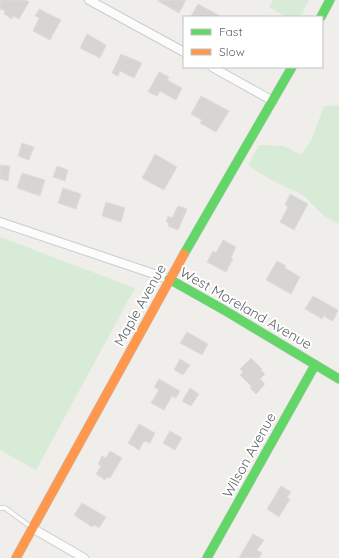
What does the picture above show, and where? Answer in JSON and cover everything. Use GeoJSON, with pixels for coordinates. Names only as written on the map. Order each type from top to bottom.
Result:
{"type":"FeatureCollection","features":[{"type":"Feature","properties":{"kind":"street"},"geometry":{"type":"LineString","coordinates":[[89,0],[183,51]]}},
{"type":"Feature","properties":{"kind":"street"},"geometry":{"type":"LineString","coordinates":[[322,16],[330,0]]}},
{"type":"Feature","properties":{"kind":"street"},"geometry":{"type":"LineString","coordinates":[[214,68],[273,101]]}},
{"type":"Feature","properties":{"kind":"street","name":"Maple Avenue"},"geometry":{"type":"LineString","coordinates":[[16,558],[169,279],[291,68]]}},
{"type":"Feature","properties":{"kind":"street","name":"West Moreland Avenue"},"geometry":{"type":"LineString","coordinates":[[0,222],[169,279],[339,379]]}},
{"type":"Feature","properties":{"kind":"street","name":"Wilson Avenue"},"geometry":{"type":"LineString","coordinates":[[207,558],[315,365]]}},
{"type":"Feature","properties":{"kind":"street"},"geometry":{"type":"LineString","coordinates":[[32,528],[84,558]]}},
{"type":"Feature","properties":{"kind":"lane"},"geometry":{"type":"LineString","coordinates":[[0,508],[5,508],[32,528]]}},
{"type":"Feature","properties":{"kind":"green space"},"geometry":{"type":"Polygon","coordinates":[[[273,0],[309,0],[301,16],[284,16],[269,7],[273,0]]]}},
{"type":"Feature","properties":{"kind":"green space"},"geometry":{"type":"Polygon","coordinates":[[[339,105],[339,224],[325,217],[303,195],[271,180],[248,165],[259,145],[284,146],[301,155],[311,141],[324,106],[339,105]]]}},
{"type":"Feature","properties":{"kind":"green space"},"geometry":{"type":"Polygon","coordinates":[[[0,237],[135,288],[36,470],[0,450],[0,237]]]}},
{"type":"Feature","properties":{"kind":"building"},"geometry":{"type":"Polygon","coordinates":[[[0,0],[26,0],[29,2],[19,19],[13,16],[12,19],[4,14],[5,11],[0,9],[0,0]]]}},
{"type":"Feature","properties":{"kind":"building"},"geometry":{"type":"Polygon","coordinates":[[[158,0],[186,0],[179,13],[158,0]]]}},
{"type":"Feature","properties":{"kind":"building"},"geometry":{"type":"Polygon","coordinates":[[[198,4],[220,16],[191,16],[198,4]]]}},
{"type":"Feature","properties":{"kind":"building"},"geometry":{"type":"Polygon","coordinates":[[[39,9],[61,20],[50,40],[33,31],[39,18],[35,16],[39,9]]]}},
{"type":"Feature","properties":{"kind":"building"},"geometry":{"type":"Polygon","coordinates":[[[87,34],[106,45],[100,58],[80,48],[87,34]]]}},
{"type":"Feature","properties":{"kind":"building"},"geometry":{"type":"Polygon","coordinates":[[[121,54],[142,63],[134,78],[120,71],[118,76],[112,73],[121,54]]]}},
{"type":"Feature","properties":{"kind":"building"},"geometry":{"type":"Polygon","coordinates":[[[159,72],[169,77],[167,80],[182,88],[176,100],[160,91],[157,96],[148,92],[159,72]]]}},
{"type":"Feature","properties":{"kind":"building"},"geometry":{"type":"Polygon","coordinates":[[[201,96],[229,111],[216,132],[200,123],[202,120],[191,114],[201,96]]]}},
{"type":"Feature","properties":{"kind":"building"},"geometry":{"type":"Polygon","coordinates":[[[22,143],[34,147],[29,160],[18,156],[22,143]]]}},
{"type":"Feature","properties":{"kind":"building"},"geometry":{"type":"Polygon","coordinates":[[[155,154],[177,167],[164,190],[142,178],[155,154]]]}},
{"type":"Feature","properties":{"kind":"building"},"geometry":{"type":"Polygon","coordinates":[[[0,165],[10,166],[8,181],[0,179],[0,165]]]}},
{"type":"Feature","properties":{"kind":"building"},"geometry":{"type":"Polygon","coordinates":[[[57,166],[68,170],[65,181],[53,177],[57,166]]]}},
{"type":"Feature","properties":{"kind":"building"},"geometry":{"type":"Polygon","coordinates":[[[22,173],[45,180],[40,196],[17,188],[22,173]]]}},
{"type":"Feature","properties":{"kind":"building"},"geometry":{"type":"Polygon","coordinates":[[[63,188],[81,194],[76,209],[58,203],[63,188]]]}},
{"type":"Feature","properties":{"kind":"building"},"geometry":{"type":"Polygon","coordinates":[[[290,194],[308,204],[294,230],[280,222],[288,207],[285,205],[290,194]]]}},
{"type":"Feature","properties":{"kind":"building"},"geometry":{"type":"Polygon","coordinates":[[[106,202],[125,208],[121,222],[102,216],[106,202]]]}},
{"type":"Feature","properties":{"kind":"building"},"geometry":{"type":"Polygon","coordinates":[[[178,206],[187,209],[178,230],[168,226],[169,223],[166,222],[168,216],[172,218],[178,206]]]}},
{"type":"Feature","properties":{"kind":"building"},"geometry":{"type":"Polygon","coordinates":[[[223,240],[236,247],[231,258],[233,259],[226,272],[207,262],[213,251],[216,253],[223,240]]]}},
{"type":"Feature","properties":{"kind":"building"},"geometry":{"type":"Polygon","coordinates":[[[277,261],[300,277],[291,294],[266,280],[277,261]]]}},
{"type":"Feature","properties":{"kind":"building"},"geometry":{"type":"Polygon","coordinates":[[[313,296],[338,310],[333,321],[325,317],[325,314],[322,319],[305,309],[313,296]]]}},
{"type":"Feature","properties":{"kind":"building"},"geometry":{"type":"Polygon","coordinates":[[[187,332],[208,344],[202,355],[180,343],[187,332]]]}},
{"type":"Feature","properties":{"kind":"building"},"geometry":{"type":"Polygon","coordinates":[[[251,358],[265,374],[260,379],[265,384],[256,394],[250,388],[252,387],[240,375],[243,372],[240,369],[251,358]]]}},
{"type":"Feature","properties":{"kind":"building"},"geometry":{"type":"Polygon","coordinates":[[[180,359],[190,365],[183,375],[174,370],[180,359]]]}},
{"type":"Feature","properties":{"kind":"building"},"geometry":{"type":"Polygon","coordinates":[[[159,379],[180,391],[176,398],[172,396],[164,410],[151,403],[159,390],[154,387],[159,379]]]}},
{"type":"Feature","properties":{"kind":"building"},"geometry":{"type":"Polygon","coordinates":[[[190,388],[199,394],[191,406],[182,401],[190,388]]]}},
{"type":"Feature","properties":{"kind":"building"},"geometry":{"type":"Polygon","coordinates":[[[139,424],[155,433],[150,443],[144,441],[139,450],[128,443],[139,424]]]}},
{"type":"Feature","properties":{"kind":"building"},"geometry":{"type":"Polygon","coordinates":[[[170,431],[182,438],[175,450],[163,443],[170,431]]]}},
{"type":"Feature","properties":{"kind":"building"},"geometry":{"type":"Polygon","coordinates":[[[110,451],[122,458],[110,478],[107,477],[105,480],[96,474],[101,466],[98,464],[102,456],[106,458],[110,451]]]}},
{"type":"Feature","properties":{"kind":"building"},"geometry":{"type":"Polygon","coordinates":[[[281,486],[291,492],[287,497],[290,499],[279,517],[267,509],[281,486]]]}},
{"type":"Feature","properties":{"kind":"building"},"geometry":{"type":"Polygon","coordinates":[[[82,503],[106,517],[99,528],[94,525],[92,527],[74,515],[82,503]]]}},
{"type":"Feature","properties":{"kind":"building"},"geometry":{"type":"Polygon","coordinates":[[[253,534],[264,540],[257,550],[262,553],[259,558],[239,558],[253,534]]]}},
{"type":"Feature","properties":{"kind":"traffic: fast"},"geometry":{"type":"LineString","coordinates":[[322,16],[330,0]]}},
{"type":"Feature","properties":{"kind":"traffic: fast"},"geometry":{"type":"LineString","coordinates":[[184,254],[291,68]]}},
{"type":"Feature","properties":{"kind":"traffic: fast"},"geometry":{"type":"LineString","coordinates":[[169,279],[339,379]]}},
{"type":"Feature","properties":{"kind":"traffic: fast"},"geometry":{"type":"LineString","coordinates":[[207,558],[315,365]]}},
{"type":"Feature","properties":{"kind":"traffic: slow"},"geometry":{"type":"LineString","coordinates":[[16,558],[184,254]]}}]}
